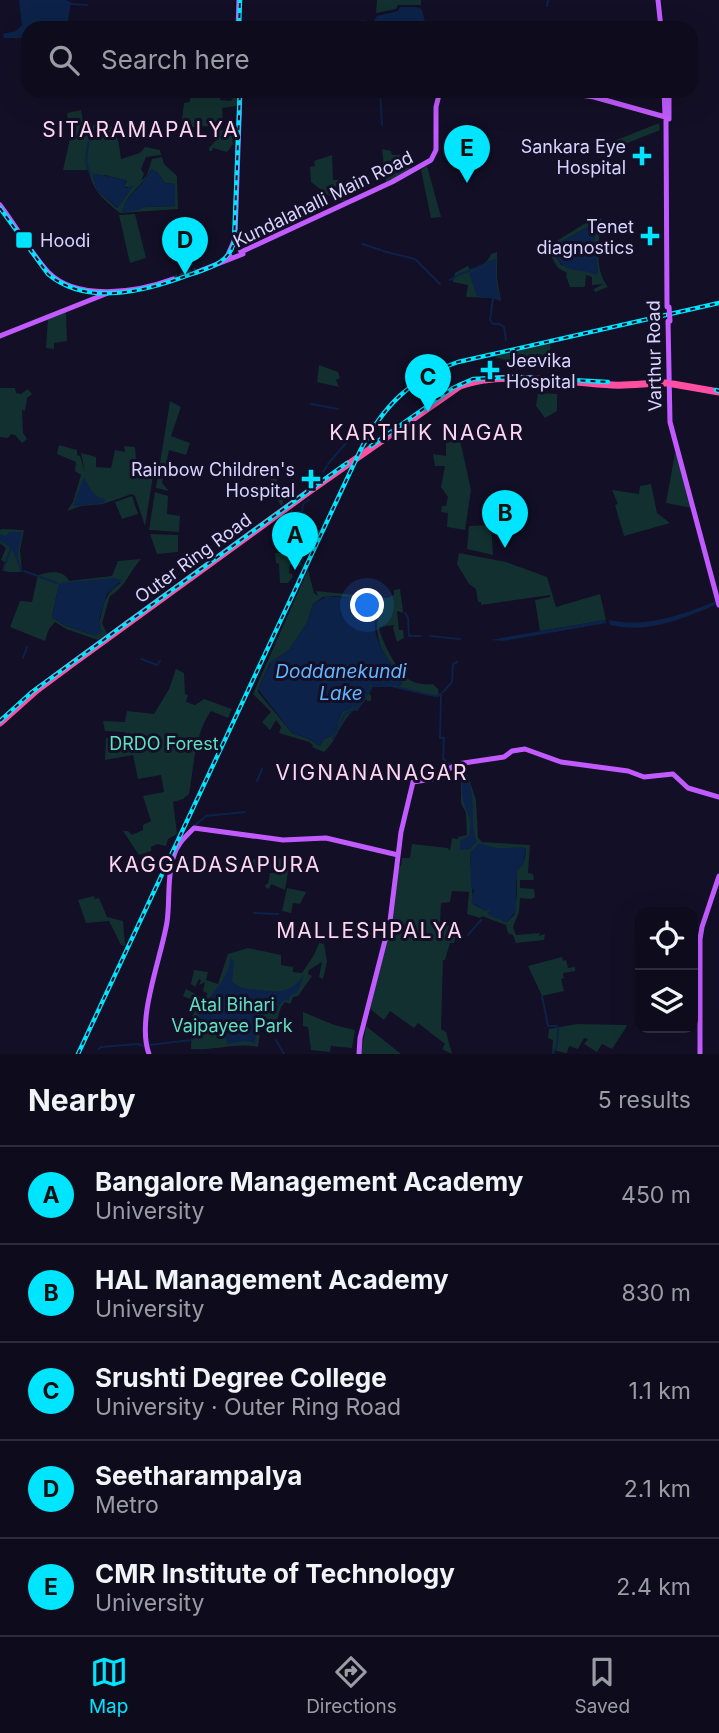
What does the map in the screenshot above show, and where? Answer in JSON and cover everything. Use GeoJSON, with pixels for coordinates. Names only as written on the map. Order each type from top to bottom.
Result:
{"type":"FeatureCollection","features":[{"type":"Feature","properties":{"kind":"highway","name":"Outer Ring Road"},"geometry":{"type":"LineString","coordinates":[[36,690],[107,641],[220,555],[303,498],[452,386],[484,377],[520,376],[609,383]]}},
{"type":"Feature","properties":{"kind":"highway","name":"Outer Ring Road"},"geometry":{"type":"LineString","coordinates":[[263,525],[321,479],[466,382],[511,379],[609,383]]}},
{"type":"Feature","properties":{"kind":"highway"},"geometry":{"type":"LineString","coordinates":[[609,383],[670,382],[719,391]]}},
{"type":"Feature","properties":{"kind":"highway","name":"Outer Ring Road"},"geometry":{"type":"LineString","coordinates":[[3,718],[55,673],[149,608]]}},
{"type":"Feature","properties":{"kind":"main road"},"geometry":{"type":"LineString","coordinates":[[240,0],[240,21]]}},
{"type":"Feature","properties":{"kind":"main road"},"geometry":{"type":"LineString","coordinates":[[659,0],[661,21]]}},
{"type":"Feature","properties":{"kind":"main road"},"geometry":{"type":"LineString","coordinates":[[233,256],[239,98]]}},
{"type":"Feature","properties":{"kind":"main road","name":"Kundalahalli Main Road"},"geometry":{"type":"LineString","coordinates":[[197,271],[398,181],[434,158],[438,150],[437,109],[439,98]]}},
{"type":"Feature","properties":{"kind":"main road"},"geometry":{"type":"LineString","coordinates":[[598,98],[667,116]]}},
{"type":"Feature","properties":{"kind":"main road"},"geometry":{"type":"LineString","coordinates":[[600,98],[667,116]]}},
{"type":"Feature","properties":{"kind":"main road","name":"Varthur Road"},"geometry":{"type":"LineString","coordinates":[[667,98],[671,420],[719,605]]}},
{"type":"Feature","properties":{"kind":"main road"},"geometry":{"type":"LineString","coordinates":[[233,256],[237,166]]}},
{"type":"Feature","properties":{"kind":"main road"},"geometry":{"type":"LineString","coordinates":[[0,207],[52,278],[80,290],[102,293],[151,289],[174,280]]}},
{"type":"Feature","properties":{"kind":"main road"},"geometry":{"type":"LineString","coordinates":[[233,256],[235,242]]}},
{"type":"Feature","properties":{"kind":"main road"},"geometry":{"type":"LineString","coordinates":[[0,336],[102,293]]}},
{"type":"Feature","properties":{"kind":"main road","name":"Varthur Road"},"geometry":{"type":"LineString","coordinates":[[669,321],[669,419],[719,598]]}},
{"type":"Feature","properties":{"kind":"main road"},"geometry":{"type":"LineString","coordinates":[[359,1054],[390,921],[398,855],[412,783],[432,779],[457,764],[500,758],[512,751],[525,749],[561,762],[628,771],[644,777],[673,774],[688,788],[719,797]]}},
{"type":"Feature","properties":{"kind":"main road"},"geometry":{"type":"LineString","coordinates":[[149,1054],[145,1037],[146,1015],[167,922],[174,855],[183,838],[194,828],[293,840],[326,838],[398,855]]}},
{"type":"Feature","properties":{"kind":"main road"},"geometry":{"type":"LineString","coordinates":[[701,1054],[700,943],[702,927],[719,879]]}},
{"type":"Feature","properties":{"kind":"green space"},"geometry":{"type":"Polygon","coordinates":[[[377,0],[421,0],[421,5],[398,5],[396,9],[376,13],[377,0]]]}},
{"type":"Feature","properties":{"kind":"green space"},"geometry":{"type":"Polygon","coordinates":[[[190,98],[220,98],[231,101],[237,98],[237,106],[222,108],[223,125],[181,128],[184,103],[190,102],[190,98]]]}},
{"type":"Feature","properties":{"kind":"green space"},"geometry":{"type":"Polygon","coordinates":[[[81,110],[84,127],[92,135],[101,133],[99,128],[92,130],[93,125],[110,120],[118,140],[121,159],[140,153],[145,147],[160,150],[161,155],[146,157],[141,169],[144,174],[141,181],[147,175],[152,159],[162,157],[164,164],[177,176],[178,209],[120,213],[103,199],[95,188],[89,167],[89,170],[63,170],[70,139],[67,113],[81,110]],[[151,170],[127,200],[123,212],[146,207],[175,206],[175,184],[165,183],[157,172],[151,170]],[[105,175],[93,177],[97,190],[117,208],[131,188],[124,186],[127,181],[105,175]]]}},
{"type":"Feature","properties":{"kind":"green space"},"geometry":{"type":"Polygon","coordinates":[[[659,123],[660,130],[615,148],[614,141],[659,123]]]}},
{"type":"Feature","properties":{"kind":"green space"},"geometry":{"type":"Polygon","coordinates":[[[223,130],[232,136],[233,144],[227,152],[213,148],[209,151],[219,137],[217,131],[223,130]]]}},
{"type":"Feature","properties":{"kind":"green space"},"geometry":{"type":"Polygon","coordinates":[[[382,149],[391,151],[392,155],[408,157],[406,162],[412,170],[386,183],[382,149]]]}},
{"type":"Feature","properties":{"kind":"green space"},"geometry":{"type":"Polygon","coordinates":[[[332,155],[333,180],[340,180],[342,198],[347,201],[332,198],[311,182],[310,167],[315,166],[314,161],[332,155]]]}},
{"type":"Feature","properties":{"kind":"green space"},"geometry":{"type":"Polygon","coordinates":[[[427,166],[441,217],[431,218],[421,170],[427,166]]]}},
{"type":"Feature","properties":{"kind":"green space"},"geometry":{"type":"Polygon","coordinates":[[[135,214],[146,258],[130,263],[119,215],[135,214]]]}},
{"type":"Feature","properties":{"kind":"green space"},"geometry":{"type":"Polygon","coordinates":[[[600,218],[602,220],[598,246],[599,264],[608,287],[595,292],[594,289],[603,284],[592,285],[592,277],[586,275],[585,287],[570,287],[567,273],[558,268],[551,256],[555,242],[589,221],[600,218]],[[598,223],[561,242],[556,256],[561,265],[598,273],[594,239],[598,223]]]}},
{"type":"Feature","properties":{"kind":"green space"},"geometry":{"type":"Polygon","coordinates":[[[497,252],[497,278],[501,301],[466,297],[468,285],[453,282],[455,273],[471,264],[468,266],[470,270],[479,266],[488,260],[491,254],[497,252]]]}},
{"type":"Feature","properties":{"kind":"green space"},"geometry":{"type":"Polygon","coordinates":[[[66,312],[67,341],[54,343],[54,349],[46,348],[48,318],[66,312]]]}},
{"type":"Feature","properties":{"kind":"green space"},"geometry":{"type":"Polygon","coordinates":[[[550,343],[551,362],[548,374],[548,363],[523,365],[522,369],[515,368],[516,363],[491,356],[521,348],[550,343]]]}},
{"type":"Feature","properties":{"kind":"green space"},"geometry":{"type":"Polygon","coordinates":[[[319,365],[338,372],[340,378],[336,380],[339,387],[317,382],[319,365]]]}},
{"type":"Feature","properties":{"kind":"green space"},"geometry":{"type":"Polygon","coordinates":[[[0,388],[15,388],[16,393],[21,394],[28,389],[32,394],[27,398],[25,411],[22,410],[23,433],[27,439],[22,443],[15,435],[0,437],[0,388]]]}},
{"type":"Feature","properties":{"kind":"green space"},"geometry":{"type":"Polygon","coordinates":[[[538,393],[557,394],[557,411],[545,418],[536,406],[538,393]]]}},
{"type":"Feature","properties":{"kind":"green space"},"geometry":{"type":"Polygon","coordinates":[[[170,401],[181,407],[171,436],[190,443],[186,455],[169,450],[162,483],[169,491],[156,488],[170,401]]]}},
{"type":"Feature","properties":{"kind":"green space"},"geometry":{"type":"Polygon","coordinates":[[[460,440],[471,490],[465,530],[447,527],[448,513],[441,512],[448,497],[441,487],[445,466],[435,466],[433,454],[446,456],[446,443],[460,440]]]}},
{"type":"Feature","properties":{"kind":"green space"},"geometry":{"type":"Polygon","coordinates":[[[59,445],[77,450],[85,473],[81,453],[96,457],[96,467],[111,468],[115,450],[125,452],[124,446],[135,447],[137,474],[153,476],[145,526],[132,494],[103,504],[81,506],[67,511],[73,502],[81,475],[75,471],[76,462],[57,454],[59,445]]]}},
{"type":"Feature","properties":{"kind":"green space"},"geometry":{"type":"Polygon","coordinates":[[[676,453],[692,508],[666,503],[676,453]]]}},
{"type":"Feature","properties":{"kind":"green space"},"geometry":{"type":"Polygon","coordinates":[[[271,477],[277,479],[276,483],[295,489],[288,498],[288,492],[283,493],[281,506],[276,496],[269,496],[271,477]]]}},
{"type":"Feature","properties":{"kind":"green space"},"geometry":{"type":"Polygon","coordinates":[[[651,484],[657,513],[670,523],[624,536],[615,505],[618,504],[612,490],[639,494],[640,486],[651,484]]]}},
{"type":"Feature","properties":{"kind":"green space"},"geometry":{"type":"Polygon","coordinates":[[[155,492],[168,496],[167,514],[180,516],[179,532],[149,530],[155,492]]]}},
{"type":"Feature","properties":{"kind":"green space"},"geometry":{"type":"Polygon","coordinates":[[[132,496],[138,514],[122,519],[115,502],[132,496]]]}},
{"type":"Feature","properties":{"kind":"green space"},"geometry":{"type":"Polygon","coordinates":[[[292,510],[295,529],[286,530],[285,537],[278,537],[276,521],[292,510]]]}},
{"type":"Feature","properties":{"kind":"green space"},"geometry":{"type":"Polygon","coordinates":[[[306,513],[308,526],[320,531],[310,551],[301,550],[296,514],[306,513]]]}},
{"type":"Feature","properties":{"kind":"green space"},"geometry":{"type":"Polygon","coordinates":[[[491,525],[493,555],[467,549],[469,526],[491,525]]]}},
{"type":"Feature","properties":{"kind":"green space"},"geometry":{"type":"Polygon","coordinates":[[[2,529],[24,530],[20,550],[22,572],[3,570],[5,562],[1,560],[6,548],[0,543],[2,529]]]}},
{"type":"Feature","properties":{"kind":"green space"},"geometry":{"type":"Polygon","coordinates":[[[150,534],[178,535],[178,552],[157,554],[150,534]]]}},
{"type":"Feature","properties":{"kind":"green space"},"geometry":{"type":"Polygon","coordinates":[[[275,553],[298,553],[303,566],[290,565],[289,573],[293,577],[288,583],[280,583],[279,564],[276,563],[275,553]]]}},
{"type":"Feature","properties":{"kind":"green space"},"geometry":{"type":"Polygon","coordinates":[[[459,553],[506,562],[547,577],[556,607],[600,594],[606,620],[540,631],[535,600],[550,595],[481,605],[476,589],[469,584],[457,564],[459,553]]]}},
{"type":"Feature","properties":{"kind":"green space"},"geometry":{"type":"Polygon","coordinates":[[[141,559],[123,584],[110,596],[102,623],[107,634],[98,640],[66,629],[55,622],[45,641],[10,627],[20,601],[32,602],[38,575],[59,573],[69,581],[112,576],[118,561],[141,559]],[[109,579],[58,589],[52,617],[64,625],[93,635],[108,594],[121,583],[109,579]]]}},
{"type":"Feature","properties":{"kind":"green space"},"geometry":{"type":"Polygon","coordinates":[[[308,570],[314,593],[318,596],[316,591],[387,598],[394,595],[394,590],[400,589],[403,613],[397,611],[399,630],[403,630],[404,638],[397,642],[394,625],[379,627],[382,638],[402,673],[416,683],[433,684],[438,689],[439,697],[391,686],[373,686],[369,694],[371,701],[366,699],[357,711],[354,710],[349,715],[324,752],[312,747],[309,742],[279,733],[281,727],[276,720],[270,730],[262,722],[271,712],[253,694],[308,570]],[[323,597],[313,604],[307,623],[289,650],[270,663],[258,692],[292,733],[320,746],[324,739],[335,731],[342,712],[360,704],[370,685],[400,686],[403,679],[379,643],[377,625],[380,601],[323,597]]]}},
{"type":"Feature","properties":{"kind":"green space","name":"DRDO Forest"},"geometry":{"type":"Polygon","coordinates":[[[176,669],[184,673],[185,694],[188,695],[186,702],[195,705],[204,699],[232,709],[228,718],[211,711],[202,729],[189,794],[173,802],[177,834],[168,839],[166,846],[157,844],[151,847],[151,851],[139,855],[123,831],[132,835],[143,830],[143,825],[151,821],[143,796],[164,792],[161,775],[138,779],[133,755],[105,760],[106,738],[124,738],[125,732],[105,731],[103,721],[125,722],[127,711],[154,714],[169,689],[176,669]]]}},
{"type":"Feature","properties":{"kind":"green space"},"geometry":{"type":"Polygon","coordinates":[[[464,764],[476,800],[478,838],[482,842],[530,845],[528,873],[533,874],[534,880],[520,880],[520,888],[534,889],[535,897],[520,898],[519,912],[513,927],[516,935],[545,934],[544,940],[516,943],[513,935],[508,933],[506,925],[482,916],[480,918],[467,914],[469,892],[452,891],[450,902],[441,903],[440,924],[457,927],[454,943],[450,943],[443,960],[441,1029],[446,1032],[452,1054],[442,1049],[445,1044],[418,1023],[414,1028],[390,1011],[384,1020],[370,1009],[389,930],[398,866],[401,866],[402,858],[410,858],[412,844],[448,848],[450,851],[452,838],[458,839],[467,835],[466,813],[461,803],[461,781],[456,768],[464,764]],[[480,844],[470,853],[473,904],[486,911],[489,908],[507,922],[515,914],[513,910],[506,913],[505,910],[514,907],[517,897],[517,870],[523,863],[526,848],[480,844]]]}},
{"type":"Feature","properties":{"kind":"green space"},"geometry":{"type":"Polygon","coordinates":[[[253,859],[278,862],[279,859],[290,860],[285,890],[271,884],[269,889],[265,887],[270,873],[277,873],[277,867],[252,867],[253,859]]]}},
{"type":"Feature","properties":{"kind":"green space"},"geometry":{"type":"Polygon","coordinates":[[[287,888],[306,892],[300,904],[293,903],[291,913],[282,911],[287,888]]]}},
{"type":"Feature","properties":{"kind":"green space"},"geometry":{"type":"Polygon","coordinates":[[[94,896],[95,899],[99,898],[107,917],[123,921],[125,946],[121,945],[109,921],[86,923],[78,900],[94,896]]]}},
{"type":"Feature","properties":{"kind":"green space","name":"Atal Bihari Vajpayee Park"},"geometry":{"type":"Polygon","coordinates":[[[319,943],[324,944],[327,962],[323,979],[319,977],[322,962],[309,970],[308,974],[312,976],[298,996],[293,997],[290,1004],[285,1002],[281,1007],[276,1023],[261,1025],[258,1047],[241,1045],[191,1049],[192,1016],[198,1006],[183,996],[186,989],[203,998],[208,994],[203,991],[205,982],[199,985],[199,979],[195,987],[191,984],[194,970],[208,972],[206,980],[218,984],[228,954],[248,948],[281,955],[281,965],[293,967],[293,972],[302,973],[319,943]]]}},
{"type":"Feature","properties":{"kind":"green space"},"geometry":{"type":"Polygon","coordinates":[[[562,957],[568,968],[575,967],[575,971],[563,973],[564,978],[561,979],[564,991],[542,996],[528,966],[562,957]]]}},
{"type":"Feature","properties":{"kind":"green space"},"geometry":{"type":"Polygon","coordinates":[[[303,1012],[334,1025],[355,1030],[352,1048],[331,1046],[330,1052],[311,1050],[308,1027],[303,1026],[303,1012]]]}},
{"type":"Feature","properties":{"kind":"green space"},"geometry":{"type":"Polygon","coordinates":[[[577,1024],[627,1026],[612,1049],[602,1044],[597,1052],[584,1044],[588,1039],[584,1038],[578,1049],[569,1046],[567,1053],[556,1051],[557,1038],[556,1049],[552,1054],[553,1040],[548,1038],[549,1029],[577,1024]]]}},
{"type":"Feature","properties":{"kind":"green space"},"geometry":{"type":"Polygon","coordinates":[[[366,1026],[401,1054],[361,1054],[366,1026]]]}},
{"type":"Feature","properties":{"kind":"water"},"geometry":{"type":"Polygon","coordinates":[[[19,0],[71,2],[68,21],[22,21],[19,0]]]}},
{"type":"Feature","properties":{"kind":"water"},"geometry":{"type":"Polygon","coordinates":[[[400,7],[419,8],[425,21],[374,21],[377,16],[398,11],[400,7]]]}},
{"type":"Feature","properties":{"kind":"water"},"geometry":{"type":"Polygon","coordinates":[[[21,26],[21,38],[4,38],[3,34],[16,31],[21,26]]]}},
{"type":"Feature","properties":{"kind":"water"},"geometry":{"type":"Polygon","coordinates":[[[152,169],[165,183],[175,184],[175,206],[144,207],[122,212],[127,200],[152,169]]]}},
{"type":"Feature","properties":{"kind":"water"},"geometry":{"type":"Polygon","coordinates":[[[92,173],[127,180],[124,185],[126,188],[134,185],[118,208],[97,190],[92,173]]]}},
{"type":"Feature","properties":{"kind":"water"},"geometry":{"type":"Polygon","coordinates":[[[597,222],[594,239],[598,273],[595,275],[564,266],[556,256],[561,242],[597,222]]]}},
{"type":"Feature","properties":{"kind":"water"},"geometry":{"type":"Polygon","coordinates":[[[496,261],[500,300],[477,296],[469,273],[496,261]]]}},
{"type":"Feature","properties":{"kind":"water"},"geometry":{"type":"Polygon","coordinates":[[[84,477],[94,494],[105,499],[104,503],[73,506],[84,477]]]}},
{"type":"Feature","properties":{"kind":"water"},"geometry":{"type":"Polygon","coordinates":[[[10,532],[22,532],[17,560],[11,548],[0,541],[0,534],[5,536],[10,532]]]}},
{"type":"Feature","properties":{"kind":"water"},"geometry":{"type":"Polygon","coordinates":[[[114,578],[122,580],[107,594],[99,619],[102,632],[96,636],[64,625],[52,617],[59,583],[114,578]]]}},
{"type":"Feature","properties":{"kind":"water","name":"Doddanekundi Lake"},"geometry":{"type":"Polygon","coordinates":[[[327,596],[380,601],[375,622],[377,637],[393,667],[403,679],[401,686],[370,685],[360,704],[342,712],[335,731],[324,739],[320,746],[292,733],[258,689],[271,662],[289,650],[307,623],[313,604],[327,596]]]}},
{"type":"Feature","properties":{"kind":"water"},"geometry":{"type":"Polygon","coordinates":[[[716,601],[717,604],[665,624],[638,628],[610,625],[609,620],[637,622],[664,619],[716,601]]]}},
{"type":"Feature","properties":{"kind":"water"},"geometry":{"type":"Polygon","coordinates":[[[605,620],[607,623],[503,641],[490,640],[605,620]]]}},
{"type":"Feature","properties":{"kind":"water"},"geometry":{"type":"Polygon","coordinates":[[[459,769],[465,775],[472,793],[477,842],[469,849],[460,850],[460,841],[469,836],[470,818],[463,799],[459,769]]]}},
{"type":"Feature","properties":{"kind":"water"},"geometry":{"type":"Polygon","coordinates":[[[479,843],[494,848],[526,848],[523,864],[517,870],[516,911],[507,922],[490,916],[490,909],[486,911],[471,902],[474,890],[471,888],[470,853],[479,843]]]}},
{"type":"Feature","properties":{"kind":"water","name":"Atal Bihari Vajpayee Park"},"geometry":{"type":"Polygon","coordinates":[[[230,956],[234,962],[232,982],[245,988],[273,991],[289,989],[304,975],[297,993],[291,995],[289,1001],[285,1000],[279,1005],[276,1013],[265,1012],[256,1030],[255,1043],[245,1041],[228,1044],[223,1031],[197,1021],[204,1005],[226,974],[230,956]]]}},
{"type":"Feature","properties":{"kind":"waterway"},"geometry":{"type":"LineString","coordinates":[[547,6],[548,0]]}},
{"type":"Feature","properties":{"kind":"waterway"},"geometry":{"type":"LineString","coordinates":[[71,4],[87,5]]}},
{"type":"Feature","properties":{"kind":"waterway"},"geometry":{"type":"LineString","coordinates":[[380,98],[382,125]]}},
{"type":"Feature","properties":{"kind":"waterway"},"geometry":{"type":"LineString","coordinates":[[85,129],[90,135],[86,159],[90,173]]}},
{"type":"Feature","properties":{"kind":"waterway"},"geometry":{"type":"LineString","coordinates":[[362,244],[381,250]]}},
{"type":"Feature","properties":{"kind":"waterway"},"geometry":{"type":"LineString","coordinates":[[383,251],[415,259],[440,284]]}},
{"type":"Feature","properties":{"kind":"waterway"},"geometry":{"type":"LineString","coordinates":[[478,267],[497,259]]}},
{"type":"Feature","properties":{"kind":"waterway"},"geometry":{"type":"LineString","coordinates":[[450,280],[476,268]]}},
{"type":"Feature","properties":{"kind":"waterway"},"geometry":{"type":"LineString","coordinates":[[493,298],[490,320],[493,324],[504,327],[506,340]]}},
{"type":"Feature","properties":{"kind":"waterway"},"geometry":{"type":"LineString","coordinates":[[311,404],[338,409]]}},
{"type":"Feature","properties":{"kind":"waterway"},"geometry":{"type":"LineString","coordinates":[[328,464],[346,443]]}},
{"type":"Feature","properties":{"kind":"waterway"},"geometry":{"type":"LineString","coordinates":[[323,472],[327,466]]}},
{"type":"Feature","properties":{"kind":"waterway"},"geometry":{"type":"LineString","coordinates":[[306,567],[300,553],[294,515],[302,512],[303,504],[309,500]]}},
{"type":"Feature","properties":{"kind":"waterway"},"geometry":{"type":"LineString","coordinates":[[3,570],[11,548]]}},
{"type":"Feature","properties":{"kind":"waterway"},"geometry":{"type":"LineString","coordinates":[[17,558],[21,571]]}},
{"type":"Feature","properties":{"kind":"waterway"},"geometry":{"type":"LineString","coordinates":[[24,571],[57,583]]}},
{"type":"Feature","properties":{"kind":"waterway"},"geometry":{"type":"LineString","coordinates":[[405,613],[409,636],[412,636]]}},
{"type":"Feature","properties":{"kind":"waterway"},"geometry":{"type":"LineString","coordinates":[[414,636],[421,636]]}},
{"type":"Feature","properties":{"kind":"waterway"},"geometry":{"type":"LineString","coordinates":[[430,636],[460,639]]}},
{"type":"Feature","properties":{"kind":"waterway"},"geometry":{"type":"LineString","coordinates":[[23,658],[27,647]]}},
{"type":"Feature","properties":{"kind":"waterway"},"geometry":{"type":"LineString","coordinates":[[141,659],[157,665],[160,661]]}},
{"type":"Feature","properties":{"kind":"waterway"},"geometry":{"type":"LineString","coordinates":[[443,692],[452,682],[453,664],[457,662]]}},
{"type":"Feature","properties":{"kind":"waterway"},"geometry":{"type":"LineString","coordinates":[[333,738],[345,714],[359,707],[372,686],[391,686],[435,696],[441,694]]}},
{"type":"Feature","properties":{"kind":"waterway"},"geometry":{"type":"LineString","coordinates":[[441,694],[440,738],[444,738],[443,759],[450,764]]}},
{"type":"Feature","properties":{"kind":"waterway"},"geometry":{"type":"LineString","coordinates":[[257,781],[262,769]]}},
{"type":"Feature","properties":{"kind":"waterway"},"geometry":{"type":"LineString","coordinates":[[194,826],[206,816],[245,812]]}},
{"type":"Feature","properties":{"kind":"waterway"},"geometry":{"type":"LineString","coordinates":[[254,913],[278,914]]}},
{"type":"Feature","properties":{"kind":"waterway"},"geometry":{"type":"LineString","coordinates":[[468,935],[481,920]]}},
{"type":"Feature","properties":{"kind":"waterway"},"geometry":{"type":"LineString","coordinates":[[542,996],[548,1026],[557,1026]]}},
{"type":"Feature","properties":{"kind":"waterway"},"geometry":{"type":"LineString","coordinates":[[149,1045],[191,1040],[208,1026]]}},
{"type":"Feature","properties":{"kind":"waterway"},"geometry":{"type":"LineString","coordinates":[[553,1054],[557,1045],[558,1028]]}},
{"type":"Feature","properties":{"kind":"waterway"},"geometry":{"type":"LineString","coordinates":[[276,1040],[284,1054]]}},
{"type":"Feature","properties":{"kind":"waterway"},"geometry":{"type":"LineString","coordinates":[[99,1049],[138,1044],[144,1046]]}},
{"type":"Feature","properties":{"kind":"tunnel"},"geometry":{"type":"LineString","coordinates":[[173,279],[196,270]]}},
{"type":"Feature","properties":{"kind":"railway"},"geometry":{"type":"LineString","coordinates":[[239,21],[240,0]]}},
{"type":"Feature","properties":{"kind":"railway"},"geometry":{"type":"LineString","coordinates":[[0,208],[48,274],[63,284],[80,290],[98,293],[136,290],[172,281],[217,264],[228,255],[234,242],[240,98]]}},
{"type":"Feature","properties":{"kind":"railway"},"geometry":{"type":"LineString","coordinates":[[78,1054],[360,451],[388,408],[412,386],[458,362],[719,303]]}},
{"type":"Feature","properties":{"kind":"railway"},"geometry":{"type":"LineString","coordinates":[[371,446],[453,388],[473,379],[514,377],[608,382]]}},
{"type":"Feature","properties":{"kind":"railway"},"geometry":{"type":"LineString","coordinates":[[0,721],[32,692],[347,463]]}},
{"type":"Feature","properties":{"kind":"place","name":"Sankara Eye Hospital"},"geometry":{"type":"Point","coordinates":[642,156]}},
{"type":"Feature","properties":{"kind":"place","name":"CMR Institute of Technology"},"geometry":{"type":"Point","coordinates":[467,183]}},
{"type":"Feature","properties":{"kind":"place","name":"Tenet diagnostics"},"geometry":{"type":"Point","coordinates":[650,236]}},
{"type":"Feature","properties":{"kind":"place","name":"Hoodi"},"geometry":{"type":"Point","coordinates":[24,240]}},
{"type":"Feature","properties":{"kind":"place","name":"Seetharampalya"},"geometry":{"type":"Point","coordinates":[185,275]}},
{"type":"Feature","properties":{"kind":"place","name":"Jeevika Hospital"},"geometry":{"type":"Point","coordinates":[490,370]}},
{"type":"Feature","properties":{"kind":"place","name":"Srushti Degree College"},"geometry":{"type":"Point","coordinates":[428,412]}},
{"type":"Feature","properties":{"kind":"place","name":"Rainbow Children's Hospital"},"geometry":{"type":"Point","coordinates":[311,479]}},
{"type":"Feature","properties":{"kind":"place","name":"HAL Management Academy"},"geometry":{"type":"Point","coordinates":[505,548]}},
{"type":"Feature","properties":{"kind":"place","name":"Bangalore Management Academy"},"geometry":{"type":"Point","coordinates":[295,570]}},
{"type":"Feature","properties":{"kind":"district","name":"SITARAMAPALYA"},"geometry":{"type":"Point","coordinates":[141,129]}},
{"type":"Feature","properties":{"kind":"district","name":"KARTHIK NAGAR"},"geometry":{"type":"Point","coordinates":[427,432]}},
{"type":"Feature","properties":{"kind":"district","name":"VIGNANANAGAR"},"geometry":{"type":"Point","coordinates":[372,772]}},
{"type":"Feature","properties":{"kind":"district","name":"KAGGADASAPURA"},"geometry":{"type":"Point","coordinates":[215,864]}},
{"type":"Feature","properties":{"kind":"district","name":"MALLESHPALYA"},"geometry":{"type":"Point","coordinates":[370,930]}}]}
